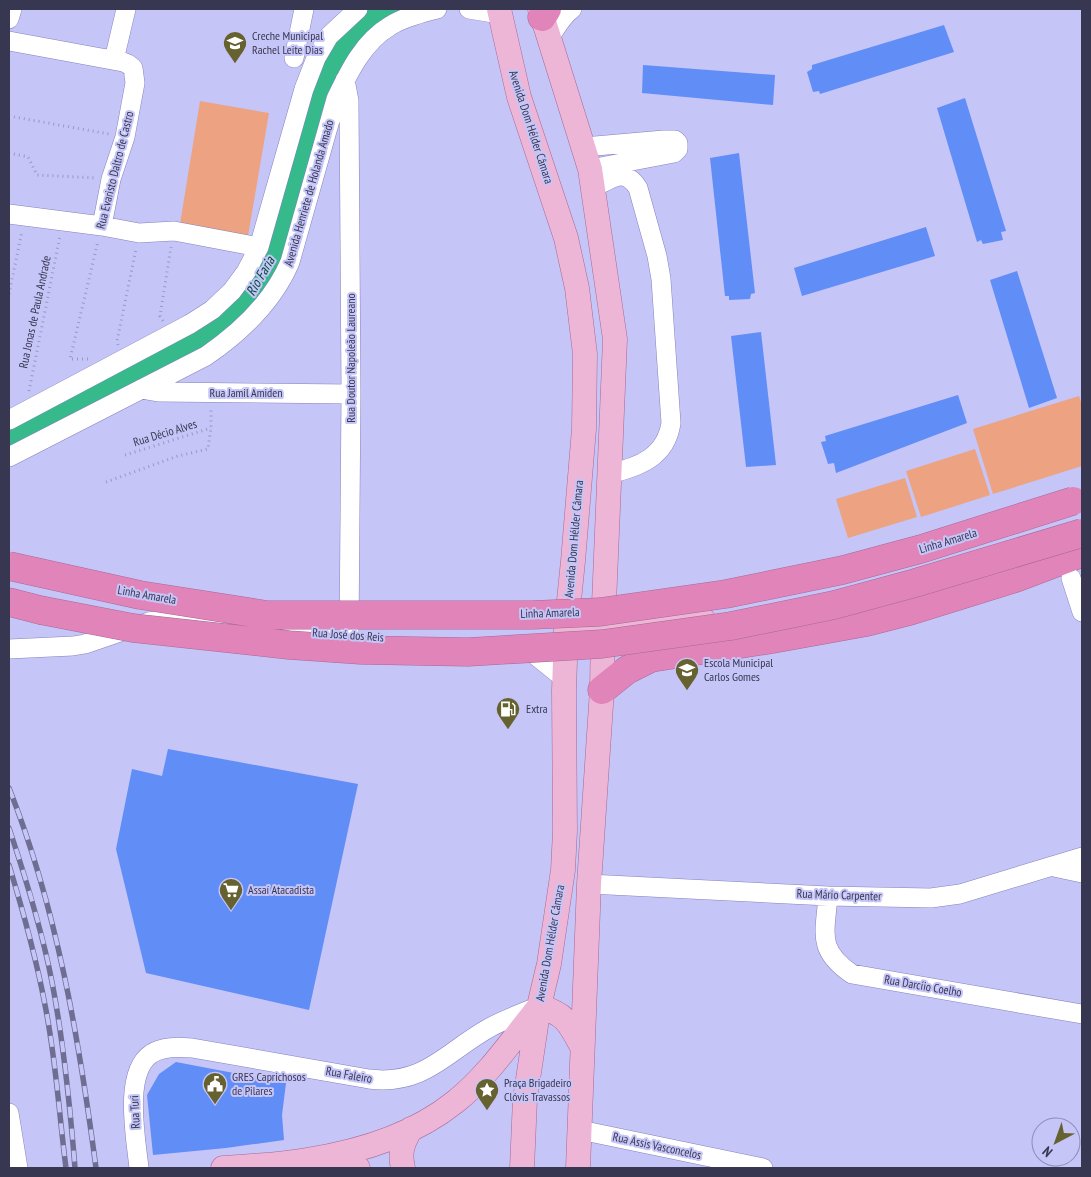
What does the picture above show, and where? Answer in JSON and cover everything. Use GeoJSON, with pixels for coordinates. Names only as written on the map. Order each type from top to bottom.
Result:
{"type":"FeatureCollection","features":[{"type":"Feature","properties":{"kind":"highway","name":"Linha Amarela"},"geometry":{"type":"LineString","coordinates":[[9,566],[140,595],[267,616],[523,615],[600,612],[726,594],[843,570],[921,549],[1078,499]]}},
{"type":"Feature","properties":{"kind":"highway"},"geometry":{"type":"LineString","coordinates":[[9,602],[133,628],[289,645],[361,650],[468,652],[602,644],[731,626],[834,605],[1082,534]]}},
{"type":"Feature","properties":{"kind":"highway"},"geometry":{"type":"LineString","coordinates":[[602,690],[638,663],[651,658],[867,622],[910,612],[1016,578],[1082,553]]}},
{"type":"Feature","properties":{"kind":"main road","name":"Avenida Dom Hélder Câmara"},"geometry":{"type":"LineString","coordinates":[[499,11],[518,97],[566,238],[577,288],[585,354],[584,429],[574,561],[566,630],[565,831],[563,870],[525,1099],[522,1168]]}},
{"type":"Feature","properties":{"kind":"main road"},"geometry":{"type":"LineString","coordinates":[[544,18],[589,168],[615,339],[602,628],[602,690],[590,884],[578,1168]]}},
{"type":"Feature","properties":{"kind":"main road"},"geometry":{"type":"LineString","coordinates":[[566,656],[576,643],[588,634],[602,628],[692,614],[701,617],[707,625],[706,635],[702,644],[690,652]]}},
{"type":"Feature","properties":{"kind":"main road"},"geometry":{"type":"LineString","coordinates":[[223,1168],[306,1161],[365,1147],[411,1129],[443,1111],[468,1090],[539,1006],[563,1017],[582,1047]]}},
{"type":"Feature","properties":{"kind":"main road"},"geometry":{"type":"LineString","coordinates":[[404,1168],[401,1157],[402,1144],[411,1129]]}},
{"type":"Feature","properties":{"kind":"main road"},"geometry":{"type":"LineString","coordinates":[[306,1161],[358,1168]]}},
{"type":"Feature","properties":{"kind":"street"},"geometry":{"type":"LineString","coordinates":[[9,19],[12,9]]}},
{"type":"Feature","properties":{"kind":"street"},"geometry":{"type":"LineString","coordinates":[[114,60],[126,9]]}},
{"type":"Feature","properties":{"kind":"street"},"geometry":{"type":"LineString","coordinates":[[294,58],[304,9]]}},
{"type":"Feature","properties":{"kind":"street"},"geometry":{"type":"LineString","coordinates":[[9,420],[171,334],[212,310],[232,291],[246,272],[259,247],[302,98],[316,58],[329,36],[358,9]]}},
{"type":"Feature","properties":{"kind":"street","name":"Avenida Henriete de Holanda Amado"},"geometry":{"type":"LineString","coordinates":[[9,458],[206,356],[230,340],[250,321],[284,277],[290,262],[336,99],[345,80],[363,51],[390,26],[412,16],[437,9]]}},
{"type":"Feature","properties":{"kind":"street"},"geometry":{"type":"LineString","coordinates":[[469,9],[499,11]]}},
{"type":"Feature","properties":{"kind":"street"},"geometry":{"type":"LineString","coordinates":[[544,18],[559,22],[572,9]]}},
{"type":"Feature","properties":{"kind":"street","name":"Rua Evaristo Daltro de Castro"},"geometry":{"type":"LineString","coordinates":[[9,41],[114,60],[128,64],[135,73],[135,83],[125,137],[111,179],[102,226]]}},
{"type":"Feature","properties":{"kind":"street","name":"Rua Doutor Napoleão Laureano"},"geometry":{"type":"LineString","coordinates":[[345,80],[349,101],[350,636]]}},
{"type":"Feature","properties":{"kind":"street"},"geometry":{"type":"LineString","coordinates":[[589,168],[632,179],[638,188],[657,256],[661,279],[671,424],[669,437],[663,448],[646,461],[629,470],[609,474]]}},
{"type":"Feature","properties":{"kind":"street"},"geometry":{"type":"LineString","coordinates":[[17,215],[102,226],[139,233],[174,231],[259,247]]}},
{"type":"Feature","properties":{"kind":"street","name":"Rua Jamil Amiden"},"geometry":{"type":"LineString","coordinates":[[141,389],[158,392],[351,394]]}},
{"type":"Feature","properties":{"kind":"street"},"geometry":{"type":"LineString","coordinates":[[9,555],[155,588],[174,598],[186,620]]}},
{"type":"Feature","properties":{"kind":"street"},"geometry":{"type":"LineString","coordinates":[[1071,578],[1082,612]]}},
{"type":"Feature","properties":{"kind":"street","name":"Rua José dos Reis"},"geometry":{"type":"LineString","coordinates":[[9,649],[86,644],[149,622],[174,618],[272,630],[422,640],[510,638],[547,635],[566,630]]}},
{"type":"Feature","properties":{"kind":"street"},"geometry":{"type":"LineString","coordinates":[[510,638],[523,645],[565,679]]}},
{"type":"Feature","properties":{"kind":"street","name":"Rua Mário Carpenter"},"geometry":{"type":"LineString","coordinates":[[590,884],[828,896],[931,898],[960,894],[1082,857]]}},
{"type":"Feature","properties":{"kind":"street"},"geometry":{"type":"LineString","coordinates":[[1053,866],[1082,874]]}},
{"type":"Feature","properties":{"kind":"street","name":"Rua Darcíio Coelho"},"geometry":{"type":"LineString","coordinates":[[828,896],[825,934],[828,951],[838,964],[852,974],[1082,1014]]}},
{"type":"Feature","properties":{"kind":"street","name":"Rua Faleiro"},"geometry":{"type":"LineString","coordinates":[[145,1059],[154,1052],[161,1050],[176,1047],[192,1048],[369,1079],[396,1080],[421,1072],[490,1027],[539,1006]]}},
{"type":"Feature","properties":{"kind":"street","name":"Rua Turi"},"geometry":{"type":"LineString","coordinates":[[138,1168],[134,1091],[136,1079],[145,1059]]}},
{"type":"Feature","properties":{"kind":"street"},"geometry":{"type":"LineString","coordinates":[[9,1117],[18,1168]]}},
{"type":"Feature","properties":{"kind":"street","name":"Rua Assis Vasconcelos"},"geometry":{"type":"LineString","coordinates":[[580,1130],[763,1168]]}},
{"type":"Feature","properties":{"kind":"path"},"geometry":{"type":"LineString","coordinates":[[9,116],[125,137]]}},
{"type":"Feature","properties":{"kind":"path"},"geometry":{"type":"LineString","coordinates":[[9,153],[28,157],[37,175],[111,179]]}},
{"type":"Feature","properties":{"kind":"path"},"geometry":{"type":"LineString","coordinates":[[9,294],[17,215]]}},
{"type":"Feature","properties":{"kind":"path","name":"Rua Jonas de Paula Andrade"},"geometry":{"type":"LineString","coordinates":[[34,406],[28,389],[63,221]]}},
{"type":"Feature","properties":{"kind":"path","name":"Rua Evaristo Daltro de Castro"},"geometry":{"type":"LineString","coordinates":[[102,226],[70,359],[96,359],[104,369]]}},
{"type":"Feature","properties":{"kind":"path"},"geometry":{"type":"LineString","coordinates":[[171,334],[160,316],[174,231]]}},
{"type":"Feature","properties":{"kind":"path"},"geometry":{"type":"LineString","coordinates":[[124,358],[117,342],[139,233]]}},
{"type":"Feature","properties":{"kind":"path"},"geometry":{"type":"LineString","coordinates":[[106,482],[178,456],[208,449],[211,428],[210,393]]}},
{"type":"Feature","properties":{"kind":"path","name":"Rua Décio Alves"},"geometry":{"type":"LineString","coordinates":[[125,455],[211,428]]}},
{"type":"Feature","properties":{"kind":"shaded area"},"geometry":{"type":"Polygon","coordinates":[[[200,101],[269,113],[248,236],[180,224],[200,101]]]}},
{"type":"Feature","properties":{"kind":"shaded area"},"geometry":{"type":"Polygon","coordinates":[[[1079,396],[1082,405],[1082,466],[993,494],[973,429],[1079,396]]]}},
{"type":"Feature","properties":{"kind":"shaded area"},"geometry":{"type":"Polygon","coordinates":[[[975,449],[990,495],[921,517],[906,471],[975,449]]]}},
{"type":"Feature","properties":{"kind":"shaded area"},"geometry":{"type":"Polygon","coordinates":[[[905,478],[917,517],[848,538],[836,499],[905,478]]]}},
{"type":"Feature","properties":{"kind":"building"},"geometry":{"type":"Polygon","coordinates":[[[944,25],[954,52],[820,94],[819,91],[813,92],[807,72],[812,69],[812,65],[944,25]]]}},
{"type":"Feature","properties":{"kind":"building"},"geometry":{"type":"Polygon","coordinates":[[[643,65],[775,75],[773,105],[642,93],[643,65]]]}},
{"type":"Feature","properties":{"kind":"building"},"geometry":{"type":"Polygon","coordinates":[[[965,98],[1006,231],[1001,232],[1003,240],[983,244],[981,240],[977,242],[937,108],[965,98]]]}},
{"type":"Feature","properties":{"kind":"building"},"geometry":{"type":"Polygon","coordinates":[[[739,153],[755,293],[751,294],[750,299],[729,300],[729,296],[725,296],[710,158],[739,153]]]}},
{"type":"Feature","properties":{"kind":"building"},"geometry":{"type":"Polygon","coordinates":[[[926,227],[935,256],[802,296],[794,268],[926,227]]]}},
{"type":"Feature","properties":{"kind":"building"},"geometry":{"type":"Polygon","coordinates":[[[1017,271],[1057,398],[1029,408],[990,280],[1017,271]]]}},
{"type":"Feature","properties":{"kind":"building"},"geometry":{"type":"Polygon","coordinates":[[[761,332],[776,465],[746,467],[731,336],[761,332]]]}},
{"type":"Feature","properties":{"kind":"building"},"geometry":{"type":"Polygon","coordinates":[[[958,395],[967,423],[836,473],[834,463],[828,464],[821,442],[826,441],[825,436],[958,395]]]}},
{"type":"Feature","properties":{"kind":"building","name":"Assaí Atacadista"},"geometry":{"type":"Polygon","coordinates":[[[168,749],[358,784],[309,1010],[146,973],[116,849],[132,769],[162,776],[168,749]]]}},
{"type":"Feature","properties":{"kind":"building","name":"GRES Caprichosos de Pilares"},"geometry":{"type":"Polygon","coordinates":[[[176,1062],[286,1083],[282,1115],[284,1140],[153,1155],[147,1095],[159,1074],[176,1062]]]}},
{"type":"Feature","properties":{"kind":"waterway","name":"Rio Faria"},"geometry":{"type":"LineString","coordinates":[[9,439],[192,345],[223,324],[252,294],[272,259],[329,73],[346,44],[370,21],[389,9]]}},
{"type":"Feature","properties":{"kind":"railway"},"geometry":{"type":"LineString","coordinates":[[9,788],[40,880],[64,975],[82,1071],[96,1168]]}},
{"type":"Feature","properties":{"kind":"railway"},"geometry":{"type":"LineString","coordinates":[[9,828],[33,905],[52,982],[66,1075],[75,1168]]}},
{"type":"Feature","properties":{"kind":"railway"},"geometry":{"type":"LineString","coordinates":[[9,865],[38,969],[49,1025],[66,1168]]}},
{"type":"Feature","properties":{"kind":"place","name":"Creche Municipal Rachel Leite Dias"},"geometry":{"type":"Point","coordinates":[235,64]}},
{"type":"Feature","properties":{"kind":"place","name":"Escola Municipal Carlos Gomes"},"geometry":{"type":"Point","coordinates":[687,691]}},
{"type":"Feature","properties":{"kind":"place","name":"Extra"},"geometry":{"type":"Point","coordinates":[508,730]}},
{"type":"Feature","properties":{"kind":"place","name":"Assaí Atacadista"},"geometry":{"type":"Point","coordinates":[231,911]}},
{"type":"Feature","properties":{"kind":"place","name":"GRES Caprichosos de Pilares"},"geometry":{"type":"Point","coordinates":[215,1105]}},
{"type":"Feature","properties":{"kind":"place","name":"Praça Brigadeiro Clóvis Travassos"},"geometry":{"type":"Point","coordinates":[487,1111]}}]}
